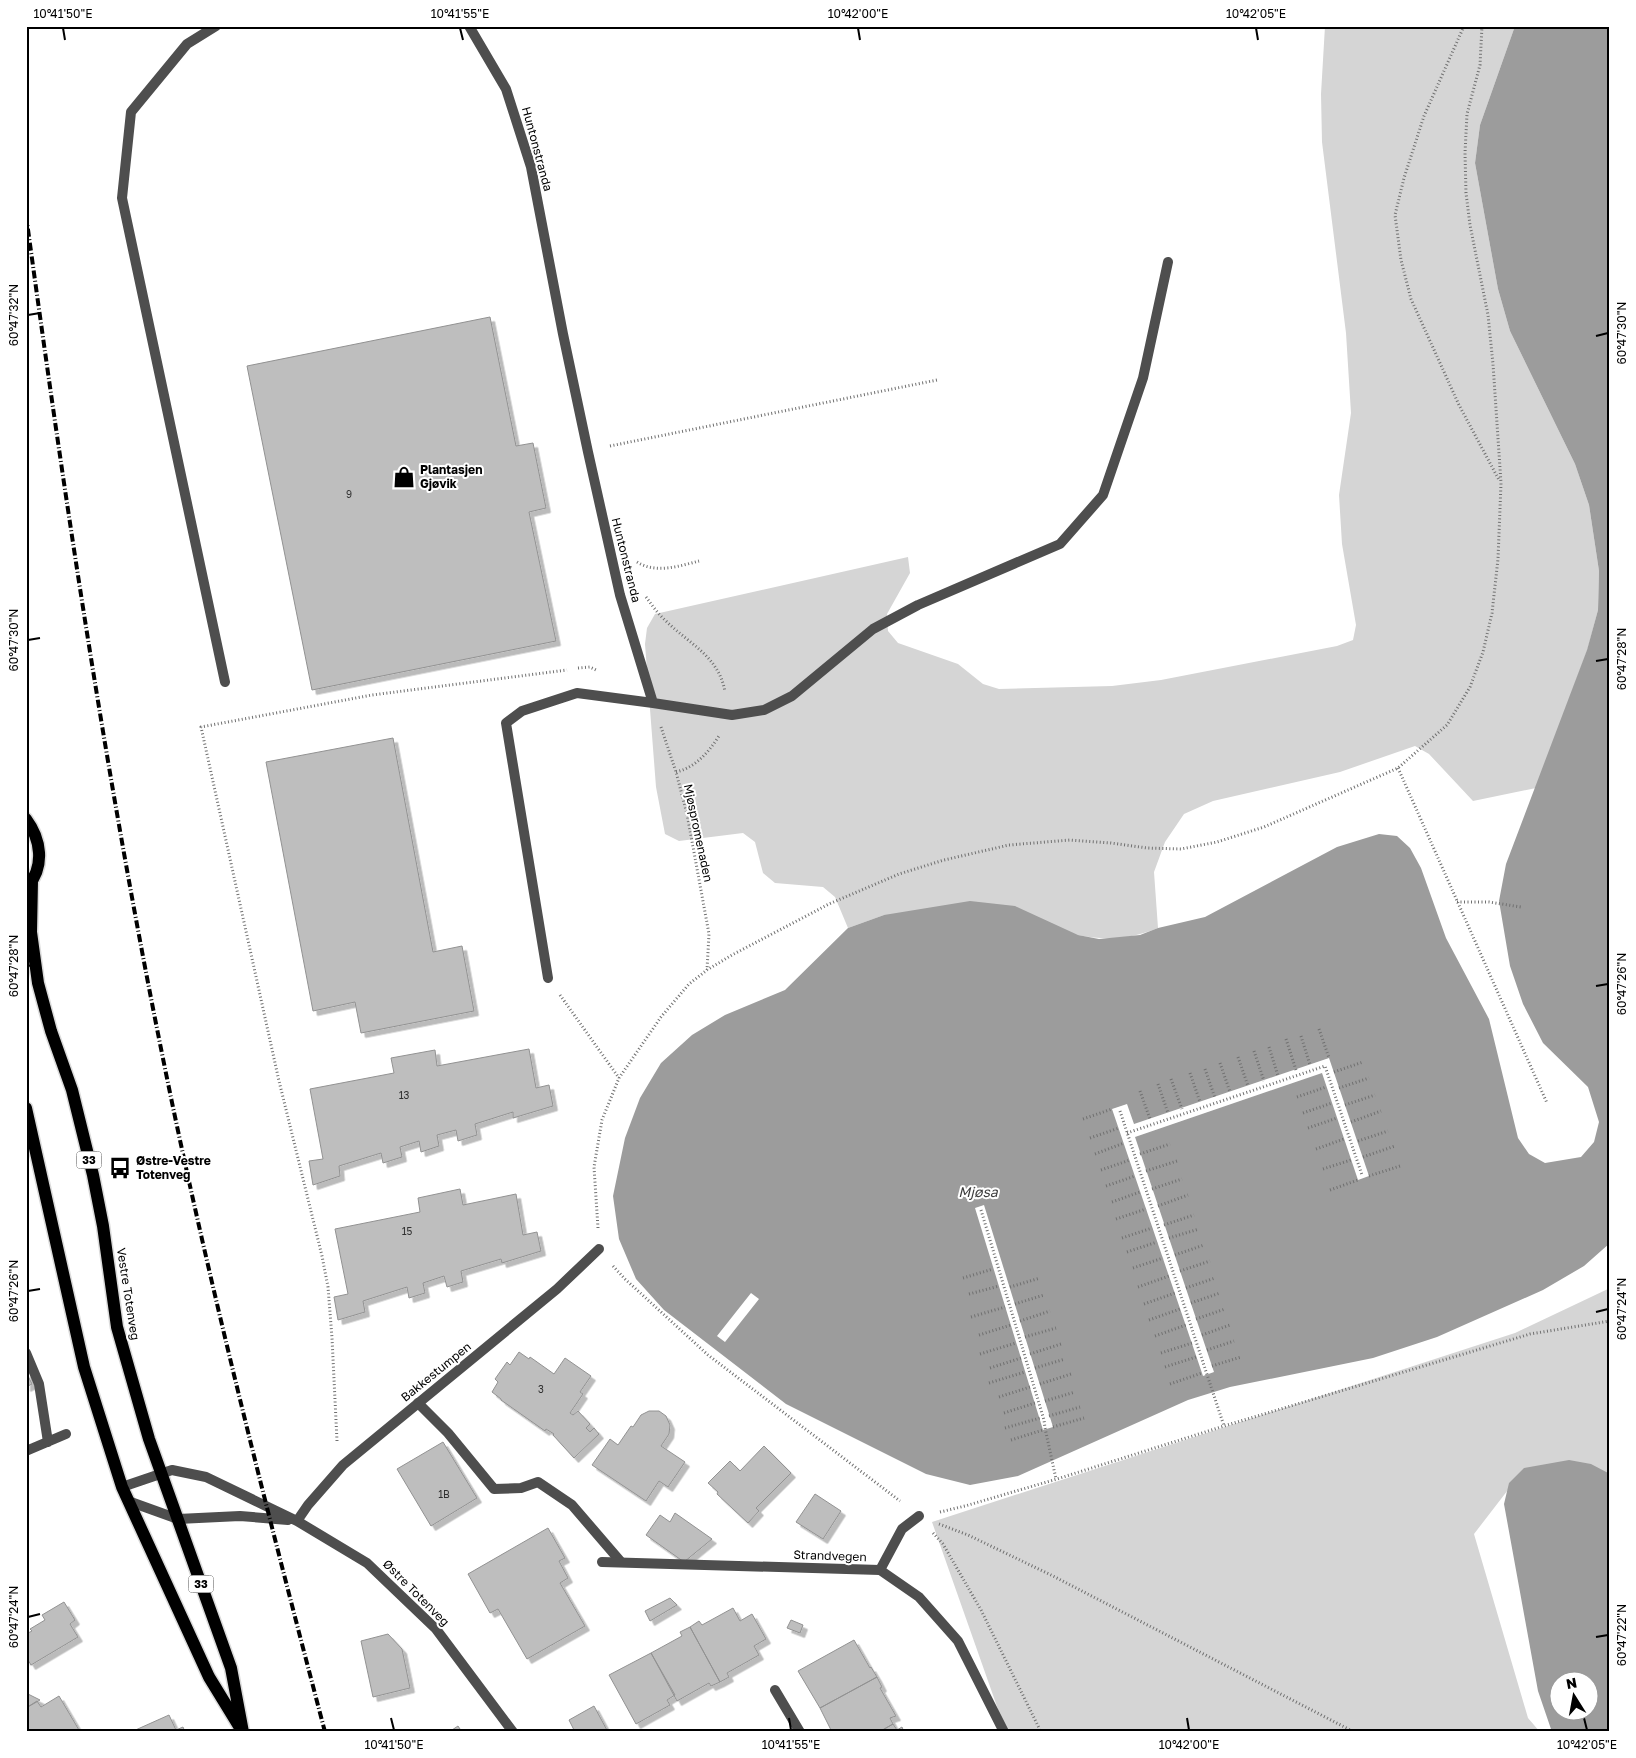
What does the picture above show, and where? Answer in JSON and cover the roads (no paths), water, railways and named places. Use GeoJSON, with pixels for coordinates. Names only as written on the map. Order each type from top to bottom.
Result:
{"type":"FeatureCollection","features":[{"type":"Feature","properties":{"kind":"main road","name":"33"},"geometry":{"type":"LineString","coordinates":[[26,819],[34,829],[39,846],[39,864],[29,885]]}},
{"type":"Feature","properties":{"kind":"main road","name":"Vestre Totenveg"},"geometry":{"type":"LineString","coordinates":[[29,885],[31,932],[38,983],[51,1031],[72,1090],[93,1175],[103,1226],[117,1328],[149,1439],[231,1668],[242,1732]]}},
{"type":"Feature","properties":{"kind":"main road","name":"Vestre Totenveg"},"geometry":{"type":"LineString","coordinates":[[26,1108],[84,1367],[122,1487],[209,1677],[242,1732]]}},
{"type":"Feature","properties":{"kind":"street"},"geometry":{"type":"LineString","coordinates":[[216,26],[187,44],[131,112],[122,198],[225,682]]}},
{"type":"Feature","properties":{"kind":"street","name":"Huntonstranda"},"geometry":{"type":"LineString","coordinates":[[470,26],[506,89],[531,168],[563,334],[620,595],[653,703]]}},
{"type":"Feature","properties":{"kind":"street"},"geometry":{"type":"LineString","coordinates":[[548,978],[506,723],[522,711],[577,693],[732,715],[764,710],[792,696],[873,629],[918,605],[1060,544],[1103,495],[1143,378],[1168,262]]}},
{"type":"Feature","properties":{"kind":"street","name":"Bakkestumpen"},"geometry":{"type":"LineString","coordinates":[[297,1521],[308,1505],[343,1465],[557,1289],[599,1249]]}},
{"type":"Feature","properties":{"kind":"street"},"geometry":{"type":"LineString","coordinates":[[26,1353],[39,1384],[48,1442]]}},
{"type":"Feature","properties":{"kind":"street"},"geometry":{"type":"LineString","coordinates":[[418,1403],[448,1433],[494,1489],[521,1488],[538,1482],[572,1506],[622,1562]]}},
{"type":"Feature","properties":{"kind":"street"},"geometry":{"type":"LineString","coordinates":[[26,1451],[66,1434]]}},
{"type":"Feature","properties":{"kind":"street","name":"Østre Totenveg"},"geometry":{"type":"LineString","coordinates":[[122,1487],[172,1470],[206,1477],[297,1521],[367,1563],[436,1629],[514,1732]]}},
{"type":"Feature","properties":{"kind":"street","name":"Østre Totenveg"},"geometry":{"type":"LineString","coordinates":[[128,1501],[178,1519],[240,1516],[297,1521]]}},
{"type":"Feature","properties":{"kind":"street"},"geometry":{"type":"LineString","coordinates":[[880,1570],[902,1529],[919,1516]]}},
{"type":"Feature","properties":{"kind":"street","name":"Strandvegen"},"geometry":{"type":"LineString","coordinates":[[602,1562],[880,1570],[919,1597],[958,1641],[1004,1732]]}},
{"type":"Feature","properties":{"kind":"street"},"geometry":{"type":"LineString","coordinates":[[775,1690],[800,1732]]}},
{"type":"Feature","properties":{"kind":"water","name":"Mjøsa"},"geometry":{"type":"Polygon","coordinates":[[[1515,26],[1610,26],[1610,1243],[1584,1266],[1543,1290],[1437,1337],[1373,1358],[1230,1387],[1188,1400],[1018,1476],[970,1485],[926,1474],[786,1404],[664,1310],[636,1279],[619,1239],[613,1196],[625,1138],[640,1098],[661,1063],[692,1035],[725,1015],[785,990],[848,928],[884,915],[970,901],[1015,906],[1078,935],[1099,939],[1140,935],[1158,928],[1205,917],[1337,847],[1379,834],[1397,836],[1410,848],[1421,868],[1446,938],[1489,1019],[1518,1138],[1529,1154],[1545,1163],[1581,1157],[1594,1142],[1599,1122],[1588,1087],[1543,1043],[1523,1004],[1510,966],[1499,901],[1506,864],[1587,650],[1598,610],[1599,571],[1589,505],[1575,464],[1510,331],[1498,289],[1475,163],[1480,125],[1515,26]]]}},
{"type":"Feature","properties":{"kind":"water"},"geometry":{"type":"Polygon","coordinates":[[[1569,1460],[1591,1464],[1610,1474],[1610,1732],[1552,1732],[1538,1691],[1504,1504],[1509,1483],[1524,1468],[1569,1460]]]}},
{"type":"Feature","properties":{"kind":"railway"},"geometry":{"type":"LineString","coordinates":[[26,215],[74,553],[130,889],[152,1001],[191,1190],[227,1345],[325,1732]]}},
{"type":"Feature","properties":{"kind":"place","name":"Plantasjen Gjøvik"},"geometry":{"type":"Point","coordinates":[404,477]}},
{"type":"Feature","properties":{"kind":"place","name":"Østre-Vestre Totenveg"},"geometry":{"type":"Point","coordinates":[120,1168]}}]}
